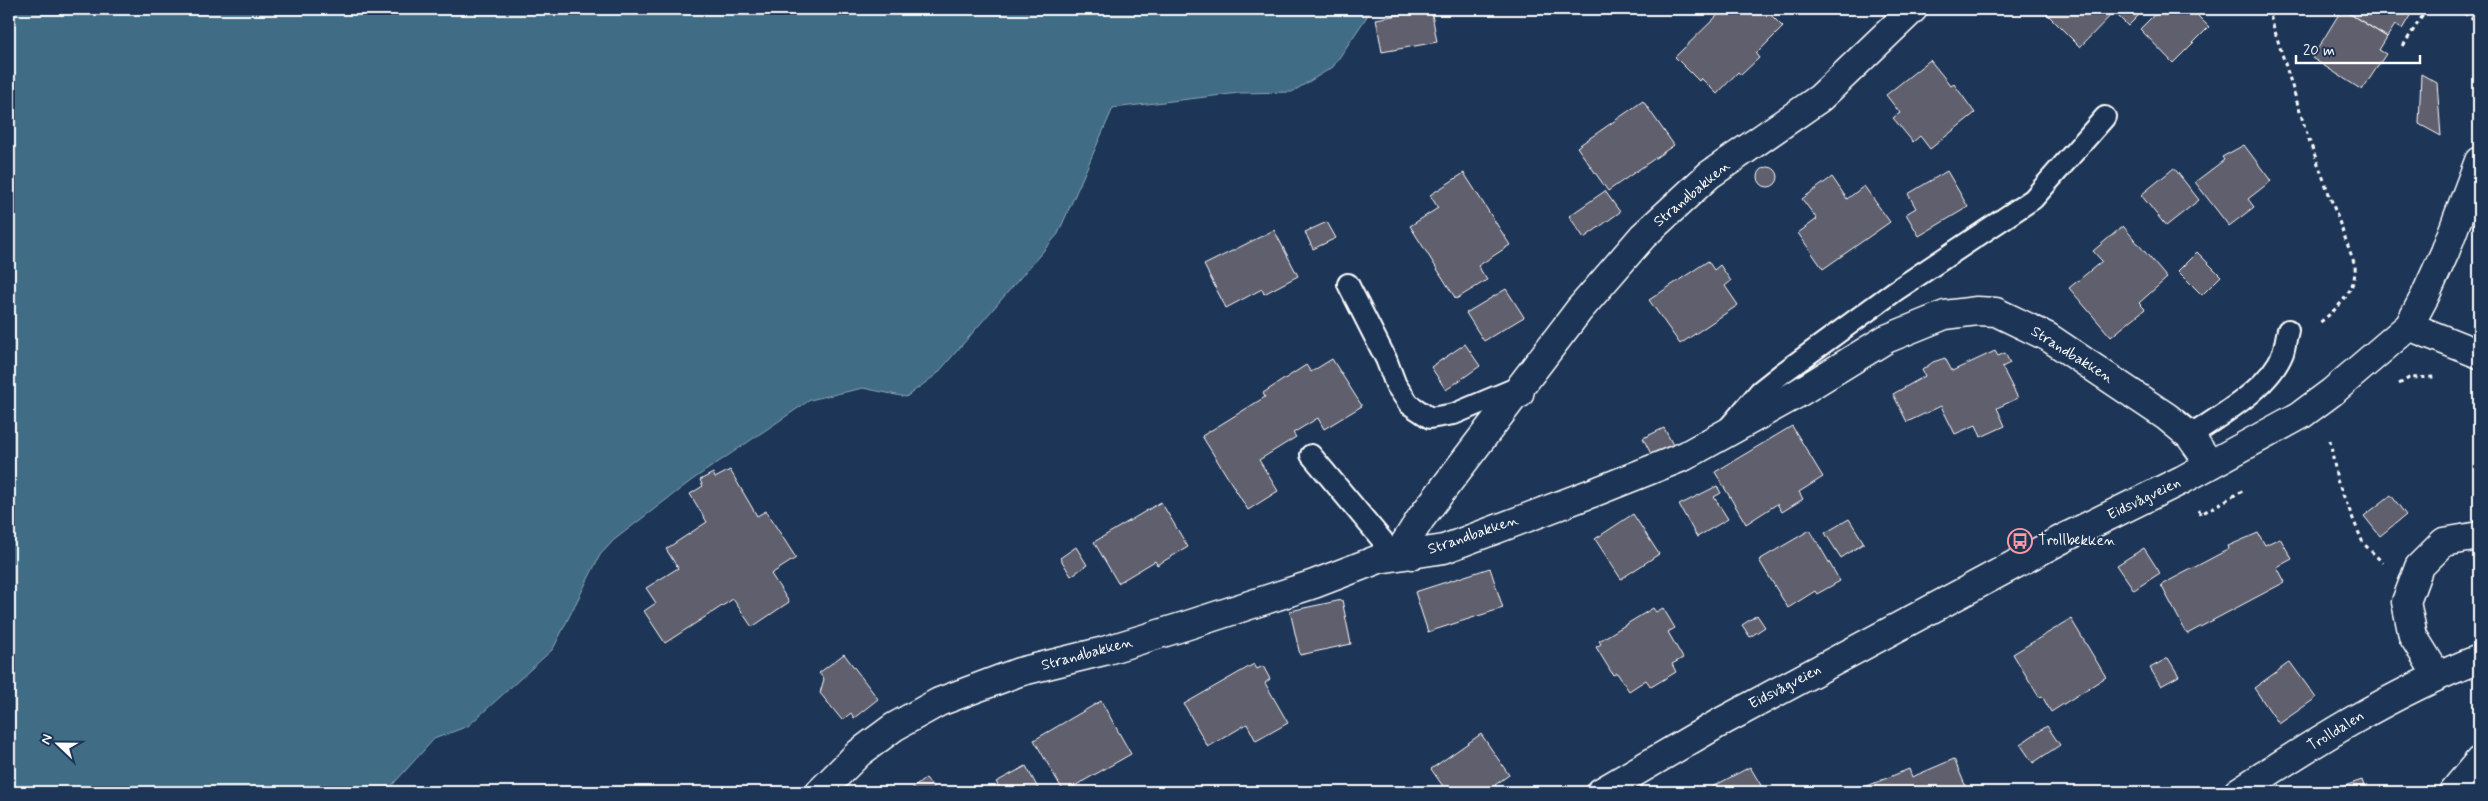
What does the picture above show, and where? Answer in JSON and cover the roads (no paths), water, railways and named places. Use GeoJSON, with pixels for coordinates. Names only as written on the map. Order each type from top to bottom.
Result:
{"type":"FeatureCollection","features":[{"type":"Feature","properties":{"kind":"street","name":"Strandbakken"},"geometry":{"type":"LineString","coordinates":[[1413,555],[1405,543],[1421,518],[1515,395],[1519,394],[1521,386],[1579,310],[1643,236],[1710,175],[1820,98],[1913,9]]}},
{"type":"Feature","properties":{"kind":"street","name":"Eidsvågveien"},"geometry":{"type":"LineString","coordinates":[[1601,792],[1720,722],[2066,537],[2210,464],[2300,415],[2332,392],[2409,326],[2445,252],[2479,162]]}},
{"type":"Feature","properties":{"kind":"street","name":"Strandbakken"},"geometry":{"type":"LineString","coordinates":[[820,792],[859,753],[894,727],[939,702],[1019,672],[1104,651],[1185,626],[1314,584],[1379,559],[1444,549],[1600,490],[1686,456],[1795,395],[1886,339],[1945,315],[1978,311],[1996,312],[2048,337],[2167,417],[2190,436],[2210,464]]}},
{"type":"Feature","properties":{"kind":"street"},"geometry":{"type":"LineString","coordinates":[[2409,326],[2479,354]]}},
{"type":"Feature","properties":{"kind":"street"},"geometry":{"type":"LineString","coordinates":[[2437,675],[2413,636],[2406,602],[2419,567],[2444,542],[2479,536]]}},
{"type":"Feature","properties":{"kind":"street","name":"Trolldalen"},"geometry":{"type":"LineString","coordinates":[[2238,792],[2367,712],[2437,675],[2479,659]]}},
{"type":"Feature","properties":{"kind":"street"},"geometry":{"type":"LineString","coordinates":[[2453,792],[2479,761]]}},
{"type":"Feature","properties":{"kind":"lane","name":"Strandbakken"},"geometry":{"type":"LineString","coordinates":[[1726,433],[1760,391],[1784,372],[1895,291],[2033,199],[2105,117]]}},
{"type":"Feature","properties":{"kind":"lane","name":"Strandbakken"},"geometry":{"type":"LineString","coordinates":[[1348,284],[1386,359],[1396,386],[1409,404],[1430,418],[1454,414],[1521,386]]}},
{"type":"Feature","properties":{"kind":"lane"},"geometry":{"type":"LineString","coordinates":[[2190,436],[2243,400],[2267,378],[2283,353],[2288,330]]}},
{"type":"Feature","properties":{"kind":"lane"},"geometry":{"type":"LineString","coordinates":[[1311,455],[1314,462],[1383,541],[1383,550],[1379,559]]}},
{"type":"Feature","properties":{"kind":"water"},"geometry":{"type":"Polygon","coordinates":[[[9,9],[1372,9],[1333,67],[1292,92],[1239,93],[1113,108],[1058,234],[937,374],[906,397],[863,388],[810,400],[692,480],[614,540],[600,555],[553,649],[468,726],[434,739],[386,792],[9,792],[9,9]]]}},
{"type":"Feature","properties":{"kind":"place","name":"Trollbekken"},"geometry":{"type":"Point","coordinates":[2020,541]}}]}
